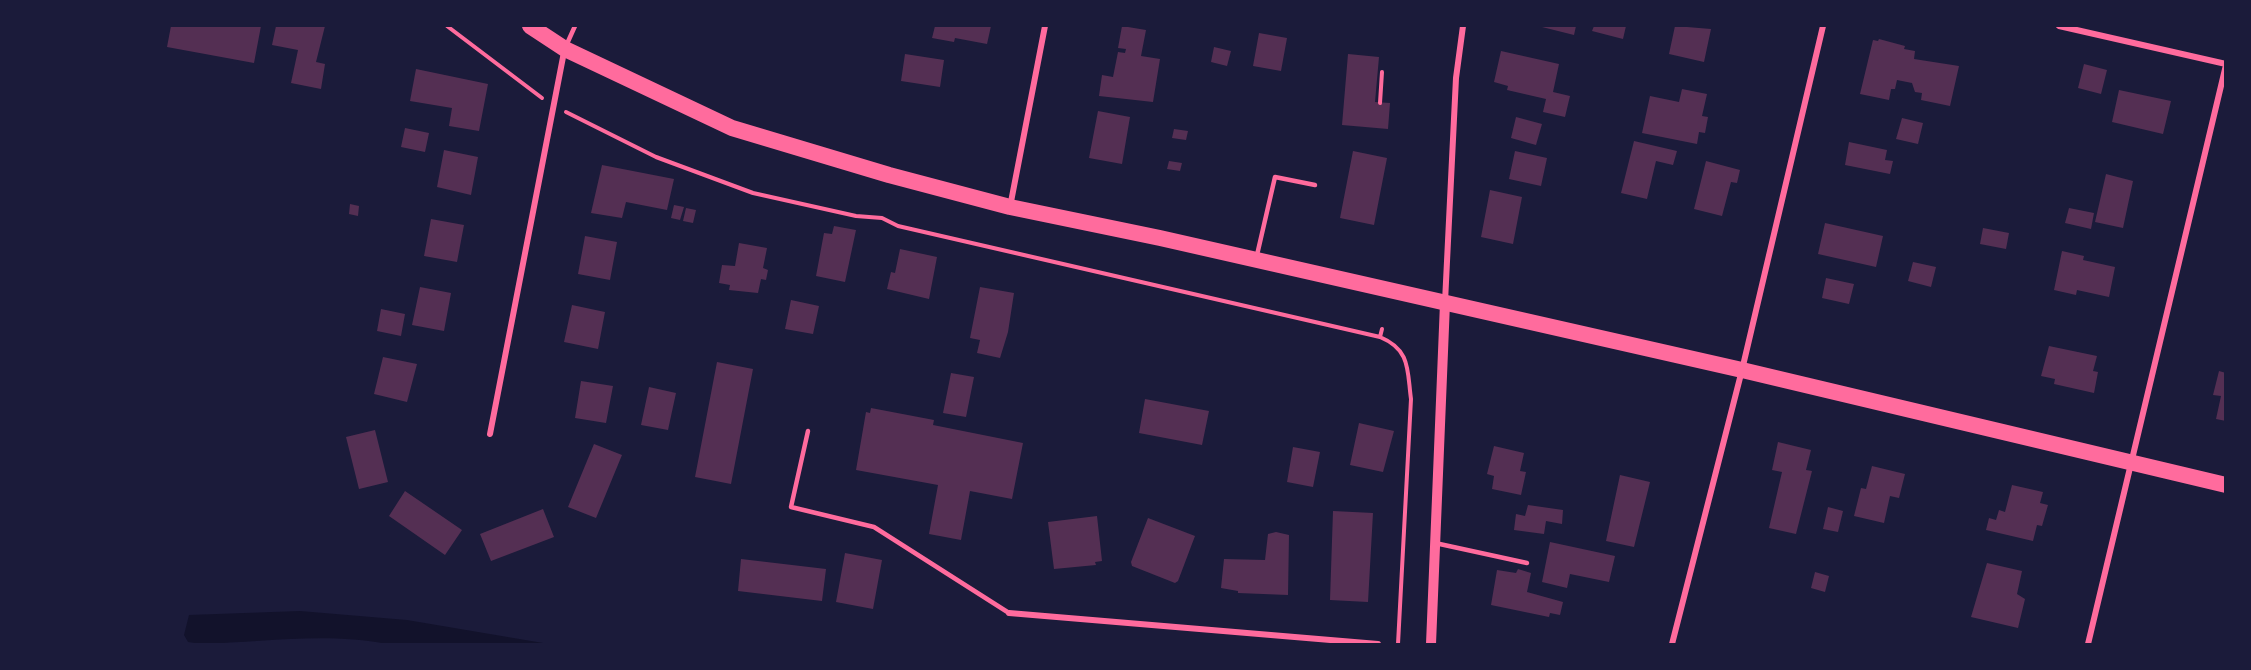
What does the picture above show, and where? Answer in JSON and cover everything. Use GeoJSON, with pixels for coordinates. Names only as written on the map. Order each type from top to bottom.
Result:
{"type":"FeatureCollection","features":[{"type":"Feature","properties":{"kind":"highway"},"geometry":{"type":"LineString","coordinates":[[530,26],[565,49],[732,128],[889,175],[1010,207],[1742,370],[2129,464],[2226,485]]}},
{"type":"Feature","properties":{"kind":"street"},"geometry":{"type":"LineString","coordinates":[[1010,207],[1045,26]]}},
{"type":"Feature","properties":{"kind":"street"},"geometry":{"type":"LineString","coordinates":[[1431,645],[1445,303],[1457,71],[1463,26]]}},
{"type":"Feature","properties":{"kind":"street"},"geometry":{"type":"LineString","coordinates":[[1672,645],[1742,370],[1823,26]]}},
{"type":"Feature","properties":{"kind":"street"},"geometry":{"type":"LineString","coordinates":[[2059,26],[2226,65],[2129,464],[2088,645]]}},
{"type":"Feature","properties":{"kind":"street"},"geometry":{"type":"LineString","coordinates":[[489,434],[565,49]]}},
{"type":"Feature","properties":{"kind":"street"},"geometry":{"type":"LineString","coordinates":[[1009,613],[1378,645]]}},
{"type":"Feature","properties":{"kind":"lane"},"geometry":{"type":"LineString","coordinates":[[565,49],[575,26]]}},
{"type":"Feature","properties":{"kind":"lane"},"geometry":{"type":"LineString","coordinates":[[1256,261],[1275,177],[1315,185]]}},
{"type":"Feature","properties":{"kind":"lane"},"geometry":{"type":"LineString","coordinates":[[808,431],[791,507],[874,527],[1009,613]]}},
{"type":"Feature","properties":{"kind":"lane"},"geometry":{"type":"LineString","coordinates":[[1435,543],[1527,563]]}},
{"type":"Feature","properties":{"kind":"path"},"geometry":{"type":"LineString","coordinates":[[447,26],[529,90]]}},
{"type":"Feature","properties":{"kind":"path"},"geometry":{"type":"LineString","coordinates":[[1380,103],[1382,72]]}},
{"type":"Feature","properties":{"kind":"path"},"geometry":{"type":"LineString","coordinates":[[583,122],[656,158],[753,193],[856,216],[882,218],[898,226],[1380,337],[1394,343],[1409,363],[1411,399],[1398,645]]}},
{"type":"Feature","properties":{"kind":"path"},"geometry":{"type":"LineString","coordinates":[[1380,337],[1382,329]]}},
{"type":"Feature","properties":{"kind":"shaded area"},"geometry":{"type":"Polygon","coordinates":[[[300,611],[407,620],[549,644],[387,644],[364,640],[318,638],[201,644],[188,642],[184,635],[189,615],[300,611]]]}},
{"type":"Feature","properties":{"kind":"building"},"geometry":{"type":"Polygon","coordinates":[[[171,26],[261,26],[254,63],[167,47],[171,26]]]}},
{"type":"Feature","properties":{"kind":"building"},"geometry":{"type":"Polygon","coordinates":[[[276,26],[325,26],[316,62],[325,64],[321,89],[291,83],[298,50],[272,45],[276,26]]]}},
{"type":"Feature","properties":{"kind":"building"},"geometry":{"type":"Polygon","coordinates":[[[935,26],[991,26],[987,44],[955,38],[954,42],[932,38],[935,26]]]}},
{"type":"Feature","properties":{"kind":"building"},"geometry":{"type":"Polygon","coordinates":[[[1122,26],[1146,30],[1141,56],[1160,59],[1153,102],[1099,96],[1102,75],[1113,77],[1118,52],[1125,53],[1126,49],[1118,48],[1122,26]]]}},
{"type":"Feature","properties":{"kind":"building"},"geometry":{"type":"Polygon","coordinates":[[[1538,26],[1576,26],[1574,35],[1538,26]]]}},
{"type":"Feature","properties":{"kind":"building"},"geometry":{"type":"Polygon","coordinates":[[[1594,26],[1626,26],[1623,39],[1592,31],[1594,26]]]}},
{"type":"Feature","properties":{"kind":"building"},"geometry":{"type":"Polygon","coordinates":[[[1675,26],[1711,29],[1704,62],[1669,54],[1675,26]]]}},
{"type":"Feature","properties":{"kind":"building"},"geometry":{"type":"Polygon","coordinates":[[[1259,33],[1287,38],[1281,71],[1253,66],[1259,33]]]}},
{"type":"Feature","properties":{"kind":"building"},"geometry":{"type":"Polygon","coordinates":[[[1879,39],[1915,51],[1914,59],[1959,66],[1950,106],[1921,100],[1922,93],[1915,92],[1912,83],[1897,80],[1895,89],[1891,89],[1889,100],[1860,94],[1873,40],[1878,41],[1879,39]]]}},
{"type":"Feature","properties":{"kind":"building"},"geometry":{"type":"Polygon","coordinates":[[[1214,47],[1231,51],[1227,66],[1211,62],[1214,47]]]}},
{"type":"Feature","properties":{"kind":"building"},"geometry":{"type":"Polygon","coordinates":[[[1501,51],[1559,64],[1553,92],[1570,96],[1565,117],[1543,112],[1546,99],[1507,90],[1508,86],[1494,82],[1501,51]]]}},
{"type":"Feature","properties":{"kind":"building"},"geometry":{"type":"Polygon","coordinates":[[[905,54],[944,60],[940,87],[901,81],[905,54]]]}},
{"type":"Feature","properties":{"kind":"building"},"geometry":{"type":"Polygon","coordinates":[[[1348,54],[1379,57],[1375,102],[1390,103],[1388,129],[1342,125],[1348,54]]]}},
{"type":"Feature","properties":{"kind":"building"},"geometry":{"type":"Polygon","coordinates":[[[2084,64],[2107,70],[2101,94],[2078,88],[2084,64]]]}},
{"type":"Feature","properties":{"kind":"building"},"geometry":{"type":"Polygon","coordinates":[[[416,69],[488,84],[479,131],[449,126],[452,108],[410,101],[416,69]]]}},
{"type":"Feature","properties":{"kind":"building"},"geometry":{"type":"Polygon","coordinates":[[[1682,89],[1707,94],[1702,116],[1708,117],[1705,133],[1699,132],[1697,144],[1642,133],[1650,96],[1679,102],[1682,89]]]}},
{"type":"Feature","properties":{"kind":"building"},"geometry":{"type":"Polygon","coordinates":[[[2119,90],[2171,101],[2163,134],[2112,122],[2119,90]]]}},
{"type":"Feature","properties":{"kind":"building"},"geometry":{"type":"Polygon","coordinates":[[[1098,111],[1130,117],[1122,164],[1089,158],[1098,111]]]}},
{"type":"Feature","properties":{"kind":"building"},"geometry":{"type":"Polygon","coordinates":[[[1516,117],[1542,124],[1536,145],[1511,138],[1516,117]]]}},
{"type":"Feature","properties":{"kind":"building"},"geometry":{"type":"Polygon","coordinates":[[[1902,118],[1923,123],[1918,144],[1896,139],[1902,118]]]}},
{"type":"Feature","properties":{"kind":"building"},"geometry":{"type":"Polygon","coordinates":[[[405,128],[429,133],[425,152],[401,147],[405,128]]]}},
{"type":"Feature","properties":{"kind":"building"},"geometry":{"type":"Polygon","coordinates":[[[1174,129],[1188,131],[1186,140],[1172,138],[1174,129]]]}},
{"type":"Feature","properties":{"kind":"building"},"geometry":{"type":"Polygon","coordinates":[[[1634,141],[1677,151],[1673,165],[1656,161],[1647,199],[1621,193],[1634,141]]]}},
{"type":"Feature","properties":{"kind":"building"},"geometry":{"type":"Polygon","coordinates":[[[1849,142],[1887,150],[1885,160],[1893,161],[1890,174],[1845,165],[1849,142]]]}},
{"type":"Feature","properties":{"kind":"building"},"geometry":{"type":"Polygon","coordinates":[[[444,150],[478,157],[471,195],[437,187],[444,150]]]}},
{"type":"Feature","properties":{"kind":"building"},"geometry":{"type":"Polygon","coordinates":[[[1353,151],[1387,158],[1374,225],[1340,218],[1353,151]]]}},
{"type":"Feature","properties":{"kind":"building"},"geometry":{"type":"Polygon","coordinates":[[[1515,151],[1547,158],[1541,186],[1509,179],[1515,151]]]}},
{"type":"Feature","properties":{"kind":"building"},"geometry":{"type":"Polygon","coordinates":[[[1169,161],[1182,163],[1180,171],[1167,169],[1169,161]]]}},
{"type":"Feature","properties":{"kind":"building"},"geometry":{"type":"Polygon","coordinates":[[[1706,161],[1740,170],[1737,183],[1731,182],[1722,216],[1694,209],[1706,161]]]}},
{"type":"Feature","properties":{"kind":"building"},"geometry":{"type":"Polygon","coordinates":[[[602,165],[674,179],[667,210],[626,202],[622,218],[591,213],[602,165]]]}},
{"type":"Feature","properties":{"kind":"building"},"geometry":{"type":"Polygon","coordinates":[[[2106,174],[2133,181],[2123,228],[2095,222],[2106,174]]]}},
{"type":"Feature","properties":{"kind":"building"},"geometry":{"type":"Polygon","coordinates":[[[1490,190],[1522,197],[1513,244],[1481,237],[1490,190]]]}},
{"type":"Feature","properties":{"kind":"building"},"geometry":{"type":"Polygon","coordinates":[[[350,204],[359,206],[358,216],[349,214],[350,204]]]}},
{"type":"Feature","properties":{"kind":"building"},"geometry":{"type":"Polygon","coordinates":[[[674,205],[684,207],[680,220],[671,218],[674,205]]]}},
{"type":"Feature","properties":{"kind":"building"},"geometry":{"type":"Polygon","coordinates":[[[686,208],[696,210],[693,223],[683,221],[686,208]]]}},
{"type":"Feature","properties":{"kind":"building"},"geometry":{"type":"Polygon","coordinates":[[[2069,208],[2094,213],[2091,229],[2065,223],[2069,208]]]}},
{"type":"Feature","properties":{"kind":"building"},"geometry":{"type":"Polygon","coordinates":[[[431,219],[464,225],[457,262],[424,256],[431,219]]]}},
{"type":"Feature","properties":{"kind":"building"},"geometry":{"type":"Polygon","coordinates":[[[1825,223],[1883,236],[1876,267],[1818,254],[1825,223]]]}},
{"type":"Feature","properties":{"kind":"building"},"geometry":{"type":"Polygon","coordinates":[[[834,226],[856,230],[845,282],[816,276],[824,233],[832,234],[834,226]]]}},
{"type":"Feature","properties":{"kind":"building"},"geometry":{"type":"Polygon","coordinates":[[[1983,228],[2009,233],[2006,249],[1980,244],[1983,228]]]}},
{"type":"Feature","properties":{"kind":"building"},"geometry":{"type":"Polygon","coordinates":[[[585,236],[617,242],[610,280],[578,274],[585,236]]]}},
{"type":"Feature","properties":{"kind":"building"},"geometry":{"type":"Polygon","coordinates":[[[739,243],[767,248],[763,268],[768,270],[766,280],[761,279],[758,293],[729,290],[730,285],[719,283],[722,265],[735,266],[739,243]]]}},
{"type":"Feature","properties":{"kind":"building"},"geometry":{"type":"Polygon","coordinates":[[[900,249],[937,257],[929,299],[887,289],[891,272],[895,273],[900,249]]]}},
{"type":"Feature","properties":{"kind":"building"},"geometry":{"type":"Polygon","coordinates":[[[2062,251],[2084,256],[2083,260],[2115,267],[2109,297],[2077,290],[2076,295],[2054,290],[2062,251]]]}},
{"type":"Feature","properties":{"kind":"building"},"geometry":{"type":"Polygon","coordinates":[[[1913,262],[1936,267],[1931,287],[1908,281],[1913,262]]]}},
{"type":"Feature","properties":{"kind":"building"},"geometry":{"type":"Polygon","coordinates":[[[1826,278],[1854,284],[1849,304],[1822,298],[1826,278]]]}},
{"type":"Feature","properties":{"kind":"building"},"geometry":{"type":"Polygon","coordinates":[[[420,287],[451,293],[444,331],[412,325],[420,287]]]}},
{"type":"Feature","properties":{"kind":"building"},"geometry":{"type":"Polygon","coordinates":[[[980,287],[1014,293],[1008,332],[1000,358],[977,353],[980,340],[970,338],[980,287]]]}},
{"type":"Feature","properties":{"kind":"building"},"geometry":{"type":"Polygon","coordinates":[[[791,300],[819,306],[813,334],[785,329],[791,300]]]}},
{"type":"Feature","properties":{"kind":"building"},"geometry":{"type":"Polygon","coordinates":[[[572,305],[605,312],[598,349],[564,342],[572,305]]]}},
{"type":"Feature","properties":{"kind":"building"},"geometry":{"type":"Polygon","coordinates":[[[381,309],[405,314],[401,336],[377,331],[381,309]]]}},
{"type":"Feature","properties":{"kind":"building"},"geometry":{"type":"Polygon","coordinates":[[[2049,346],[2097,356],[2093,371],[2098,372],[2094,393],[2054,384],[2055,379],[2041,376],[2049,346]]]}},
{"type":"Feature","properties":{"kind":"building"},"geometry":{"type":"Polygon","coordinates":[[[383,357],[417,364],[407,402],[374,394],[383,357]]]}},
{"type":"Feature","properties":{"kind":"building"},"geometry":{"type":"Polygon","coordinates":[[[717,362],[753,369],[731,484],[695,477],[717,362]]]}},
{"type":"Feature","properties":{"kind":"building"},"geometry":{"type":"Polygon","coordinates":[[[2219,371],[2226,373],[2226,421],[2216,419],[2221,396],[2213,395],[2219,371]]]}},
{"type":"Feature","properties":{"kind":"building"},"geometry":{"type":"Polygon","coordinates":[[[951,373],[974,377],[966,417],[943,413],[951,373]]]}},
{"type":"Feature","properties":{"kind":"building"},"geometry":{"type":"Polygon","coordinates":[[[581,381],[613,386],[606,423],[575,418],[581,381]]]}},
{"type":"Feature","properties":{"kind":"building"},"geometry":{"type":"Polygon","coordinates":[[[649,387],[676,393],[668,430],[641,425],[649,387]]]}},
{"type":"Feature","properties":{"kind":"building"},"geometry":{"type":"Polygon","coordinates":[[[1145,399],[1209,411],[1202,445],[1139,433],[1145,399]]]}},
{"type":"Feature","properties":{"kind":"building"},"geometry":{"type":"Polygon","coordinates":[[[871,408],[934,420],[933,425],[1023,443],[1012,499],[970,491],[961,540],[929,534],[938,485],[856,470],[866,412],[870,413],[871,408]]]}},
{"type":"Feature","properties":{"kind":"building"},"geometry":{"type":"Polygon","coordinates":[[[1359,423],[1394,431],[1383,472],[1350,465],[1359,423]]]}},
{"type":"Feature","properties":{"kind":"building"},"geometry":{"type":"Polygon","coordinates":[[[375,430],[388,482],[359,489],[346,437],[375,430]]]}},
{"type":"Feature","properties":{"kind":"building"},"geometry":{"type":"Polygon","coordinates":[[[1778,442],[1811,450],[1806,470],[1812,471],[1796,534],[1769,528],[1782,472],[1772,470],[1778,442]]]}},
{"type":"Feature","properties":{"kind":"building"},"geometry":{"type":"Polygon","coordinates":[[[594,444],[622,455],[596,518],[568,507],[594,444]]]}},
{"type":"Feature","properties":{"kind":"building"},"geometry":{"type":"Polygon","coordinates":[[[1494,446],[1524,453],[1520,471],[1526,472],[1521,495],[1492,489],[1494,476],[1487,474],[1494,446]]]}},
{"type":"Feature","properties":{"kind":"building"},"geometry":{"type":"Polygon","coordinates":[[[1293,447],[1320,452],[1313,487],[1287,482],[1293,447]]]}},
{"type":"Feature","properties":{"kind":"building"},"geometry":{"type":"Polygon","coordinates":[[[1872,466],[1905,474],[1899,498],[1890,496],[1884,523],[1854,516],[1861,488],[1866,489],[1872,466]]]}},
{"type":"Feature","properties":{"kind":"building"},"geometry":{"type":"Polygon","coordinates":[[[1620,475],[1650,482],[1634,547],[1606,541],[1620,475]]]}},
{"type":"Feature","properties":{"kind":"building"},"geometry":{"type":"Polygon","coordinates":[[[2012,485],[2043,492],[2040,503],[2048,505],[2042,526],[2037,525],[2033,541],[1986,530],[1989,518],[1996,520],[1999,510],[2005,512],[2012,485]]]}},
{"type":"Feature","properties":{"kind":"building"},"geometry":{"type":"Polygon","coordinates":[[[405,491],[462,530],[445,555],[389,516],[405,491]]]}},
{"type":"Feature","properties":{"kind":"building"},"geometry":{"type":"Polygon","coordinates":[[[1528,505],[1563,510],[1562,524],[1546,521],[1544,534],[1514,530],[1516,514],[1525,516],[1528,505]]]}},
{"type":"Feature","properties":{"kind":"building"},"geometry":{"type":"Polygon","coordinates":[[[1828,507],[1843,511],[1838,532],[1823,529],[1828,507]]]}},
{"type":"Feature","properties":{"kind":"building"},"geometry":{"type":"Polygon","coordinates":[[[543,509],[554,537],[491,561],[480,534],[543,509]]]}},
{"type":"Feature","properties":{"kind":"building"},"geometry":{"type":"Polygon","coordinates":[[[1333,511],[1373,513],[1368,602],[1330,600],[1333,511]]]}},
{"type":"Feature","properties":{"kind":"building"},"geometry":{"type":"Polygon","coordinates":[[[1097,516],[1102,561],[1095,562],[1096,565],[1054,569],[1048,522],[1097,516]]]}},
{"type":"Feature","properties":{"kind":"building"},"geometry":{"type":"Polygon","coordinates":[[[1148,518],[1195,536],[1178,581],[1175,583],[1132,566],[1131,562],[1148,518]]]}},
{"type":"Feature","properties":{"kind":"building"},"geometry":{"type":"Polygon","coordinates":[[[1276,532],[1289,535],[1288,595],[1238,593],[1238,591],[1221,588],[1224,559],[1265,560],[1268,534],[1276,532]]]}},
{"type":"Feature","properties":{"kind":"building"},"geometry":{"type":"Polygon","coordinates":[[[1550,542],[1615,556],[1609,582],[1570,574],[1567,588],[1542,582],[1550,542]]]}},
{"type":"Feature","properties":{"kind":"building"},"geometry":{"type":"Polygon","coordinates":[[[845,553],[882,560],[873,609],[836,602],[845,553]]]}},
{"type":"Feature","properties":{"kind":"building"},"geometry":{"type":"Polygon","coordinates":[[[741,559],[826,569],[822,601],[738,591],[741,559]]]}},
{"type":"Feature","properties":{"kind":"building"},"geometry":{"type":"Polygon","coordinates":[[[1987,563],[2022,571],[2017,594],[2025,599],[2018,628],[1971,617],[1987,563]]]}},
{"type":"Feature","properties":{"kind":"building"},"geometry":{"type":"Polygon","coordinates":[[[1518,569],[1531,573],[1527,592],[1563,602],[1560,615],[1550,613],[1549,617],[1491,605],[1497,570],[1516,573],[1518,569]]]}},
{"type":"Feature","properties":{"kind":"building"},"geometry":{"type":"Polygon","coordinates":[[[1815,572],[1829,576],[1825,592],[1811,588],[1815,572]]]}}]}
